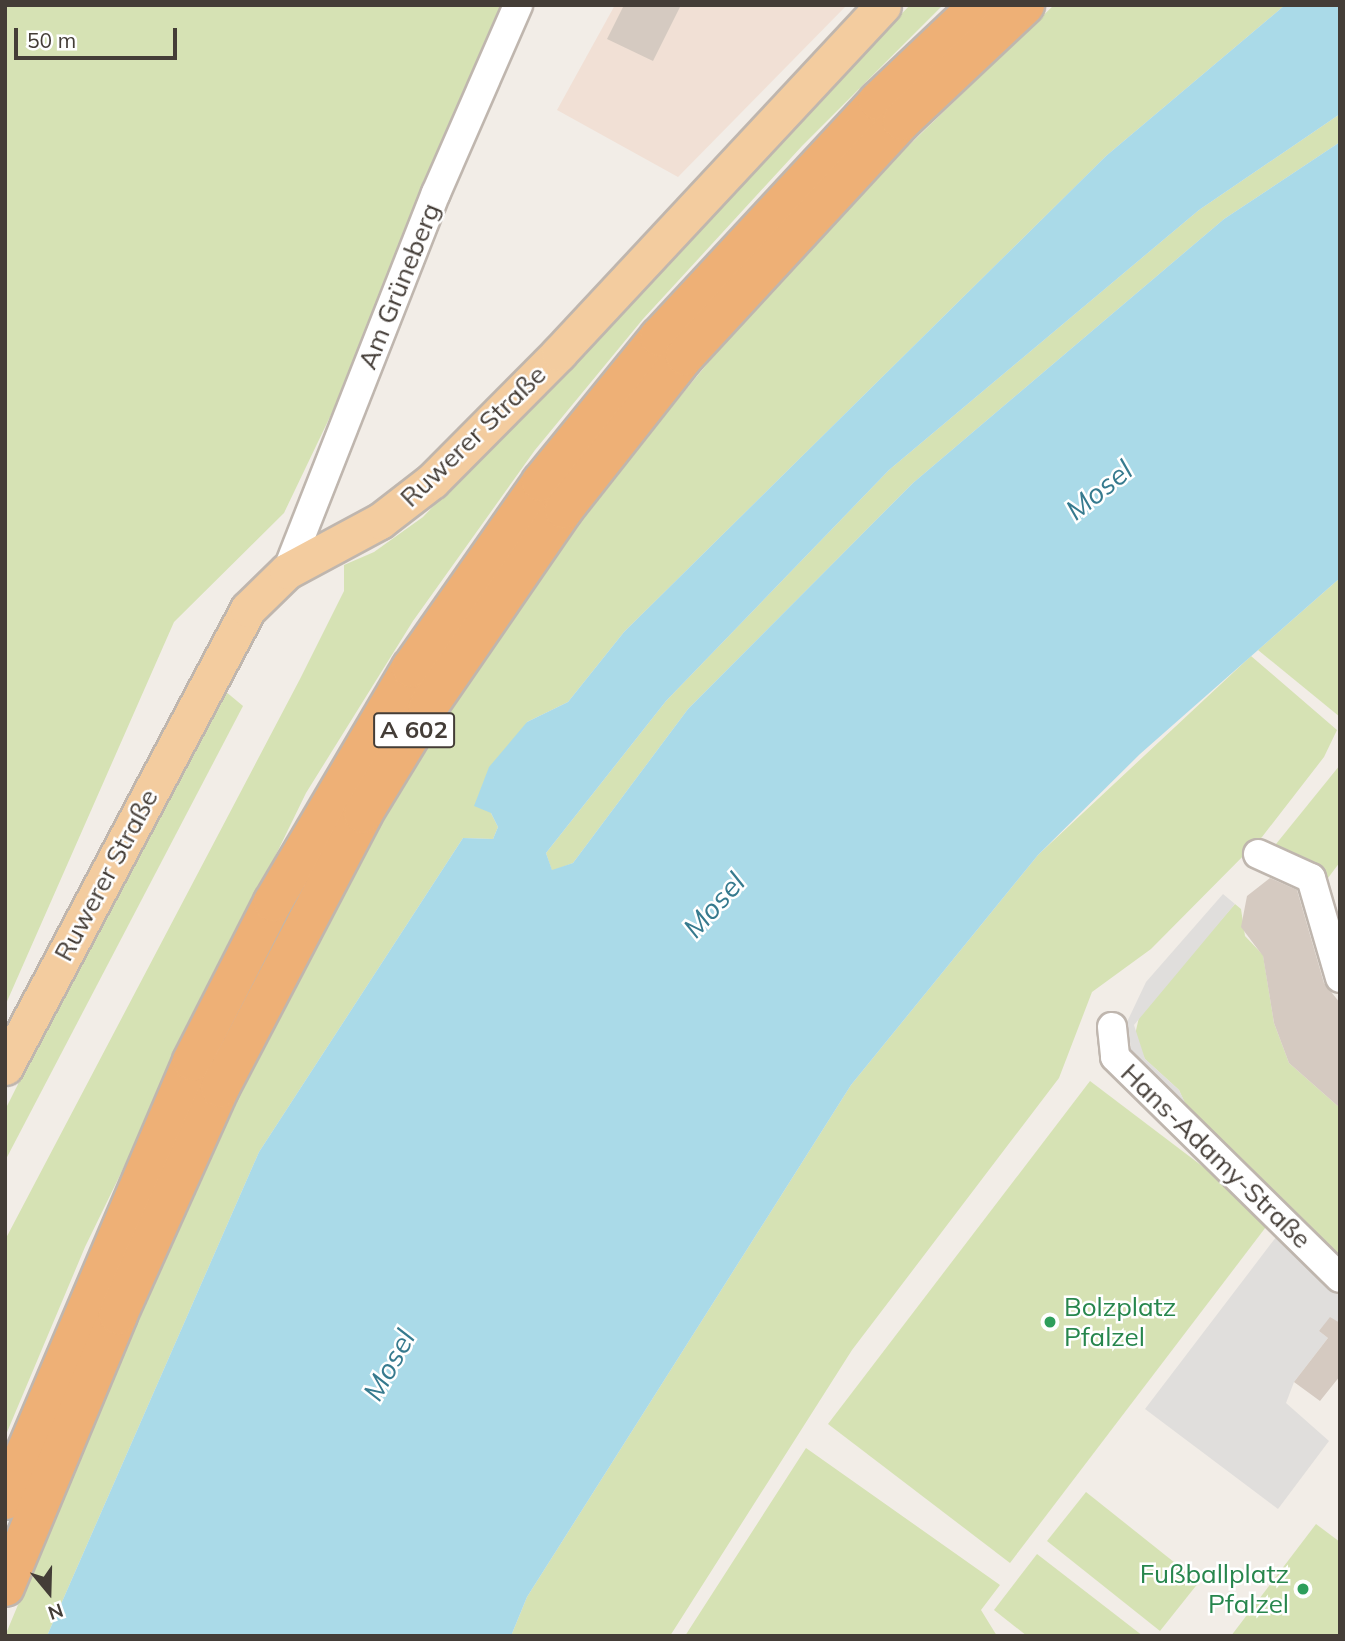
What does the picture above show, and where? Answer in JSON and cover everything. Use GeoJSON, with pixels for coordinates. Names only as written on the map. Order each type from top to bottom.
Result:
{"type":"FeatureCollection","features":[{"type":"Feature","properties":{"kind":"highway","name":"A 602"},"geometry":{"type":"LineString","coordinates":[[5,1500],[192,1062],[272,902],[411,668],[541,482],[659,337],[860,120],[979,5]]}},
{"type":"Feature","properties":{"kind":"highway","name":"A 602"},"geometry":{"type":"LineString","coordinates":[[5,1587],[118,1315],[220,1088],[357,825],[428,707],[564,509],[685,356],[902,121],[1025,5]]}},
{"type":"Feature","properties":{"kind":"main road","name":"Ruwerer Straße"},"geometry":{"type":"LineString","coordinates":[[5,1067],[230,637],[248,609],[287,571],[380,521],[432,481],[559,353],[883,5]]}},
{"type":"Feature","properties":{"kind":"street","name":"Am Grüneberg"},"geometry":{"type":"LineString","coordinates":[[287,571],[426,219],[518,5]]}},
{"type":"Feature","properties":{"kind":"street"},"geometry":{"type":"LineString","coordinates":[[1258,854],[1311,878],[1340,978]]}},
{"type":"Feature","properties":{"kind":"street","name":"Hans-Adamy-Straße"},"geometry":{"type":"LineString","coordinates":[[1112,1027],[1115,1057],[1340,1278]]}},
{"type":"Feature","properties":{"kind":"shaded area"},"geometry":{"type":"Polygon","coordinates":[[[615,5],[847,5],[678,177],[557,110],[615,5]]]}},
{"type":"Feature","properties":{"kind":"shaded area"},"geometry":{"type":"Polygon","coordinates":[[[1223,894],[1235,904],[1134,1025],[1145,1059],[1179,1090],[1187,1107],[1180,1111],[1132,1055],[1127,1022],[1146,982],[1223,894]]]}},
{"type":"Feature","properties":{"kind":"shaded area"},"geometry":{"type":"Polygon","coordinates":[[[1286,1224],[1340,1278],[1340,1324],[1319,1331],[1328,1338],[1294,1382],[1286,1403],[1329,1441],[1278,1509],[1145,1409],[1286,1224]]]}},
{"type":"Feature","properties":{"kind":"green space"},"geometry":{"type":"Polygon","coordinates":[[[5,5],[527,5],[284,513],[174,622],[5,1006],[5,5]]]}},
{"type":"Feature","properties":{"kind":"green space"},"geometry":{"type":"Polygon","coordinates":[[[910,5],[943,5],[802,146],[643,319],[535,450],[413,621],[306,793],[85,1247],[5,1437],[5,1240],[300,679],[344,591],[344,565],[374,552],[423,517],[910,5]]]}},
{"type":"Feature","properties":{"kind":"green space"},"geometry":{"type":"Polygon","coordinates":[[[1054,5],[1285,5],[1106,156],[624,632],[568,702],[527,722],[491,813],[498,827],[493,839],[463,838],[259,1152],[47,1636],[5,1636],[191,1190],[259,1048],[380,820],[466,679],[583,513],[807,244],[1054,5]]]}},
{"type":"Feature","properties":{"kind":"green space"},"geometry":{"type":"Polygon","coordinates":[[[1340,114],[1340,142],[1224,219],[913,483],[688,709],[573,863],[552,871],[546,853],[666,701],[889,470],[1199,210],[1340,114]]]}},
{"type":"Feature","properties":{"kind":"green space"},"geometry":{"type":"Polygon","coordinates":[[[1340,578],[1340,717],[1258,650],[1340,578]]]}},
{"type":"Feature","properties":{"kind":"green space"},"geometry":{"type":"Polygon","coordinates":[[[1251,656],[1337,730],[1324,757],[1262,837],[1151,949],[1092,992],[1059,1078],[852,1350],[670,1636],[511,1636],[527,1597],[851,1085],[1038,855],[1251,656]]]}},
{"type":"Feature","properties":{"kind":"green space"},"geometry":{"type":"Polygon","coordinates":[[[219,686],[243,706],[5,1161],[5,1110],[219,686]]]}},
{"type":"Feature","properties":{"kind":"green space"},"geometry":{"type":"Polygon","coordinates":[[[1340,765],[1340,862],[1325,882],[1276,844],[1340,765]]]}},
{"type":"Feature","properties":{"kind":"green space"},"geometry":{"type":"Polygon","coordinates":[[[1235,904],[1241,909],[1245,936],[1263,955],[1274,1023],[1289,1063],[1340,1108],[1340,1259],[1194,1124],[1179,1090],[1145,1059],[1134,1039],[1140,1013],[1235,904]]]}},
{"type":"Feature","properties":{"kind":"green space","name":"Bolzplatz Pfalzel"},"geometry":{"type":"Polygon","coordinates":[[[1090,1081],[1272,1219],[1010,1563],[828,1424],[1090,1081]]]}},
{"type":"Feature","properties":{"kind":"green space"},"geometry":{"type":"Polygon","coordinates":[[[806,1448],[1000,1585],[981,1610],[997,1636],[685,1636],[806,1448]]]}},
{"type":"Feature","properties":{"kind":"green space"},"geometry":{"type":"Polygon","coordinates":[[[1086,1492],[1199,1582],[1160,1631],[1047,1541],[1086,1492]]]}},
{"type":"Feature","properties":{"kind":"green space","name":"Fußballplatz Pfalzel"},"geometry":{"type":"Polygon","coordinates":[[[1316,1524],[1340,1542],[1340,1636],[1231,1636],[1316,1524]]]}},
{"type":"Feature","properties":{"kind":"green space"},"geometry":{"type":"Polygon","coordinates":[[[1037,1554],[1143,1636],[1027,1636],[994,1610],[1037,1554]]]}},
{"type":"Feature","properties":{"kind":"water","name":"Mosel"},"geometry":{"type":"Polygon","coordinates":[[[1285,5],[1340,5],[1340,114],[1199,210],[889,470],[666,701],[546,853],[552,870],[573,863],[688,709],[913,483],[1224,219],[1340,142],[1340,578],[1140,754],[1038,855],[851,1085],[527,1597],[511,1636],[47,1636],[259,1152],[463,838],[493,839],[498,827],[491,813],[474,806],[489,767],[527,722],[568,702],[624,632],[1106,156],[1285,5]]]}},
{"type":"Feature","properties":{"kind":"building"},"geometry":{"type":"Polygon","coordinates":[[[624,5],[681,5],[653,61],[607,39],[624,5]]]}},
{"type":"Feature","properties":{"kind":"building"},"geometry":{"type":"Polygon","coordinates":[[[1270,878],[1297,890],[1324,983],[1340,1003],[1340,1108],[1289,1063],[1274,1023],[1263,956],[1241,927],[1247,896],[1270,878]]]}},
{"type":"Feature","properties":{"kind":"building"},"geometry":{"type":"Polygon","coordinates":[[[1330,1317],[1340,1323],[1340,1376],[1320,1401],[1294,1382],[1328,1338],[1319,1331],[1330,1317]]]}},
{"type":"Feature","properties":{"kind":"place","name":"Bolzplatz Pfalzel"},"geometry":{"type":"Point","coordinates":[1050,1322]}},
{"type":"Feature","properties":{"kind":"place","name":"Fußballplatz Pfalzel"},"geometry":{"type":"Point","coordinates":[1303,1589]}}]}
